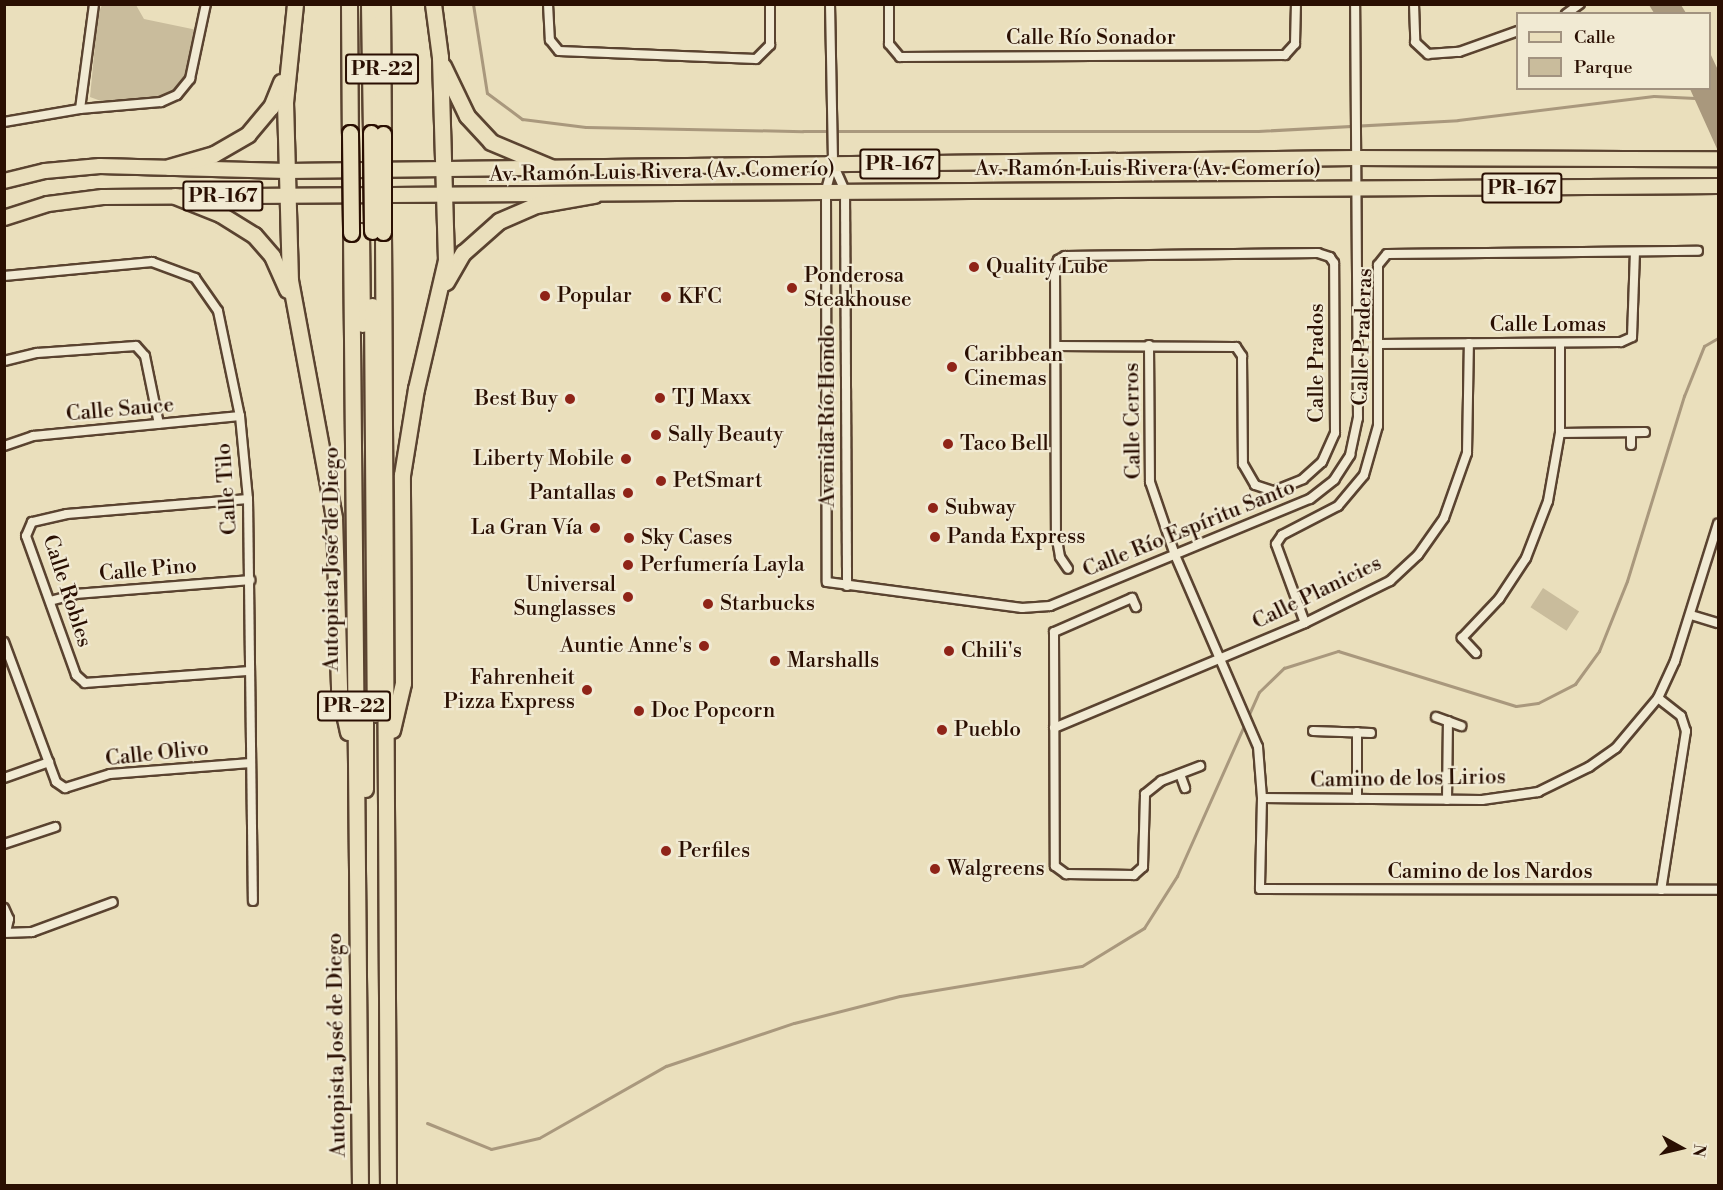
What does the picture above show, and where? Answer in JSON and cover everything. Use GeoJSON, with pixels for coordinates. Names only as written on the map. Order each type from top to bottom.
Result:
{"type":"FeatureCollection","features":[{"type":"Feature","properties":{"kind":"highway"},"geometry":{"type":"LineString","coordinates":[[295,4],[287,62],[290,280],[334,518],[339,691],[355,758]]}},
{"type":"Feature","properties":{"kind":"highway","name":"Autopista José de Diego"},"geometry":{"type":"LineString","coordinates":[[349,4],[366,133],[367,232],[386,755],[388,1180]]}},
{"type":"Feature","properties":{"kind":"highway"},"geometry":{"type":"LineString","coordinates":[[361,4],[366,133]]}},
{"type":"Feature","properties":{"kind":"highway"},"geometry":{"type":"LineString","coordinates":[[366,133],[369,4]]}},
{"type":"Feature","properties":{"kind":"highway","name":"Autopista José de Diego"},"geometry":{"type":"LineString","coordinates":[[360,1179],[355,758],[367,232],[366,133],[382,4]]}},
{"type":"Feature","properties":{"kind":"highway"},"geometry":{"type":"LineString","coordinates":[[386,755],[403,682],[400,501],[404,455],[446,260],[440,57],[433,4]]}},
{"type":"Feature","properties":{"kind":"highway"},"geometry":{"type":"LineString","coordinates":[[440,57],[459,103],[479,130],[501,148],[554,168]]}},
{"type":"Feature","properties":{"kind":"highway"},"geometry":{"type":"LineString","coordinates":[[169,167],[214,154],[248,134],[271,107],[287,62]]}},
{"type":"Feature","properties":{"kind":"highway"},"geometry":{"type":"LineString","coordinates":[[440,293],[463,253],[499,221],[536,205],[594,195]]}},
{"type":"Feature","properties":{"kind":"highway"},"geometry":{"type":"LineString","coordinates":[[175,196],[220,214],[254,235],[272,256],[294,310]]}},
{"type":"Feature","properties":{"kind":"highway"},"geometry":{"type":"LineString","coordinates":[[367,232],[375,757],[386,820]]}},
{"type":"Feature","properties":{"kind":"highway"},"geometry":{"type":"LineString","coordinates":[[360,1179],[367,1078],[367,232]]}},
{"type":"Feature","properties":{"kind":"main road","name":"Av. Ramón Luis Rivera (Av. Comerío)"},"geometry":{"type":"LineString","coordinates":[[4,181],[45,171],[100,166],[287,171],[1355,158],[1719,159]]}},
{"type":"Feature","properties":{"kind":"main road","name":"Av. Ramón Luis Rivera (Av. Comerío)"},"geometry":{"type":"LineString","coordinates":[[4,218],[48,204],[103,197],[594,195],[826,190],[1356,190],[1719,186]]}},
{"type":"Feature","properties":{"kind":"street"},"geometry":{"type":"LineString","coordinates":[[80,109],[94,4]]}},
{"type":"Feature","properties":{"kind":"street"},"geometry":{"type":"LineString","coordinates":[[4,122],[80,109],[161,102],[177,95],[190,79],[206,4]]}},
{"type":"Feature","properties":{"kind":"street"},"geometry":{"type":"LineString","coordinates":[[548,4],[550,40],[559,51],[756,59],[770,45],[770,4]]}},
{"type":"Feature","properties":{"kind":"street"},"geometry":{"type":"LineString","coordinates":[[830,4],[833,164]]}},
{"type":"Feature","properties":{"kind":"street","name":"Calle Río Sonador"},"geometry":{"type":"LineString","coordinates":[[889,4],[889,44],[900,57],[1285,55],[1296,44],[1296,4]]}},
{"type":"Feature","properties":{"kind":"street","name":"Calle Río Espíritu Santo"},"geometry":{"type":"LineString","coordinates":[[826,582],[1022,608],[1050,606],[1310,499],[1334,480],[1350,455],[1358,418],[1355,4]]}},
{"type":"Feature","properties":{"kind":"street"},"geometry":{"type":"LineString","coordinates":[[1414,4],[1415,42],[1428,54],[1459,52],[1516,32]]}},
{"type":"Feature","properties":{"kind":"street","name":"Avenida Río Hondo"},"geometry":{"type":"LineString","coordinates":[[826,582],[826,190],[833,164]]}},
{"type":"Feature","properties":{"kind":"street","name":"Avenida Río Hondo"},"geometry":{"type":"LineString","coordinates":[[833,164],[845,190],[847,586]]}},
{"type":"Feature","properties":{"kind":"street","name":"Calle Praderas"},"geometry":{"type":"LineString","coordinates":[[1305,623],[1276,544],[1282,535],[1338,506],[1364,475],[1378,426],[1378,265],[1387,254],[1698,251]]}},
{"type":"Feature","properties":{"kind":"street","name":"Calle Lomas"},"geometry":{"type":"LineString","coordinates":[[1379,344],[1621,342],[1632,337],[1635,252]]}},
{"type":"Feature","properties":{"kind":"street","name":"Calle Prados"},"geometry":{"type":"LineString","coordinates":[[1318,253],[1330,257],[1334,263],[1335,433],[1322,462],[1303,479],[1274,491],[1255,485],[1243,464],[1240,352],[1229,345],[1056,346],[1056,266],[1065,256],[1318,253]]}},
{"type":"Feature","properties":{"kind":"street","name":"Calle Tilo"},"geometry":{"type":"LineString","coordinates":[[4,276],[153,262],[195,278],[218,310],[240,416],[248,499],[253,901]]}},
{"type":"Feature","properties":{"kind":"street","name":"Calle Planicies"},"geometry":{"type":"LineString","coordinates":[[1053,728],[1220,661],[1305,623],[1390,581],[1418,555],[1444,518],[1467,453],[1469,343]]}},
{"type":"Feature","properties":{"kind":"street"},"geometry":{"type":"LineString","coordinates":[[1476,653],[1462,638],[1499,599],[1526,558],[1548,501],[1560,433],[1560,343]]}},
{"type":"Feature","properties":{"kind":"street","name":"Calle Cerros"},"geometry":{"type":"LineString","coordinates":[[1149,345],[1150,482],[1175,555],[1258,747],[1262,798],[1260,889]]}},
{"type":"Feature","properties":{"kind":"street"},"geometry":{"type":"LineString","coordinates":[[4,361],[37,353],[136,346],[145,356],[159,424]]}},
{"type":"Feature","properties":{"kind":"street"},"geometry":{"type":"LineString","coordinates":[[1056,346],[1056,534],[1060,557],[1068,569]]}},
{"type":"Feature","properties":{"kind":"street","name":"Calle Sauce"},"geometry":{"type":"LineString","coordinates":[[4,446],[33,436],[240,416]]}},
{"type":"Feature","properties":{"kind":"street"},"geometry":{"type":"LineString","coordinates":[[1560,433],[1645,432]]}},
{"type":"Feature","properties":{"kind":"street"},"geometry":{"type":"LineString","coordinates":[[1631,433],[1631,445]]}},
{"type":"Feature","properties":{"kind":"street","name":"Calle Robles"},"geometry":{"type":"LineString","coordinates":[[248,499],[68,514],[32,522],[27,537],[76,675],[85,683],[250,671]]}},
{"type":"Feature","properties":{"kind":"street","name":"Camino de los Lirios"},"geometry":{"type":"LineString","coordinates":[[1262,798],[1447,800],[1513,797],[1564,781],[1616,748],[1658,698],[1691,615],[1719,524]]}},
{"type":"Feature","properties":{"kind":"street","name":"Calle Pino"},"geometry":{"type":"LineString","coordinates":[[50,601],[76,594],[249,580]]}},
{"type":"Feature","properties":{"kind":"street"},"geometry":{"type":"LineString","coordinates":[[1136,607],[1132,598],[1054,632],[1053,842],[1055,866],[1066,874],[1134,875],[1143,867],[1145,794],[1161,781],[1200,766]]}},
{"type":"Feature","properties":{"kind":"street"},"geometry":{"type":"LineString","coordinates":[[1691,615],[1719,623]]}},
{"type":"Feature","properties":{"kind":"street"},"geometry":{"type":"LineString","coordinates":[[4,642],[49,762],[4,778]]}},
{"type":"Feature","properties":{"kind":"street"},"geometry":{"type":"LineString","coordinates":[[1658,698],[1681,716],[1686,731],[1661,890]]}},
{"type":"Feature","properties":{"kind":"street"},"geometry":{"type":"LineString","coordinates":[[1436,717],[1461,726]]}},
{"type":"Feature","properties":{"kind":"street"},"geometry":{"type":"LineString","coordinates":[[1447,800],[1448,721]]}},
{"type":"Feature","properties":{"kind":"street"},"geometry":{"type":"LineString","coordinates":[[1313,731],[1371,733]]}},
{"type":"Feature","properties":{"kind":"street"},"geometry":{"type":"LineString","coordinates":[[1357,732],[1357,799]]}},
{"type":"Feature","properties":{"kind":"street","name":"Calle Olivo"},"geometry":{"type":"LineString","coordinates":[[49,762],[56,782],[64,788],[110,774],[251,763]]}},
{"type":"Feature","properties":{"kind":"street"},"geometry":{"type":"LineString","coordinates":[[1180,774],[1185,788]]}},
{"type":"Feature","properties":{"kind":"street"},"geometry":{"type":"LineString","coordinates":[[4,844],[55,827]]}},
{"type":"Feature","properties":{"kind":"street","name":"Camino de los Nardos"},"geometry":{"type":"LineString","coordinates":[[1260,889],[1719,890]]}},
{"type":"Feature","properties":{"kind":"street"},"geometry":{"type":"LineString","coordinates":[[4,908],[9,920],[5,933],[32,932],[113,902]]}},
{"type":"Feature","properties":{"kind":"green space"},"geometry":{"type":"Polygon","coordinates":[[[102,5],[136,5],[144,19],[197,30],[183,85],[157,98],[101,101],[90,97],[98,14],[102,5]]]}},
{"type":"Feature","properties":{"kind":"green space"},"geometry":{"type":"Polygon","coordinates":[[[1543,588],[1579,611],[1567,631],[1530,607],[1543,588]]]}},
{"type":"Feature","properties":{"kind":"shaded area"},"geometry":{"type":"Polygon","coordinates":[[[1649,5],[1681,5],[1685,12],[1653,12],[1649,5]]]}},
{"type":"Feature","properties":{"kind":"shaded area"},"geometry":{"type":"Polygon","coordinates":[[[1711,55],[1718,70],[1718,151],[1690,90],[1711,90],[1711,55]]]}},
{"type":"Feature","properties":{"kind":"waterway"},"geometry":{"type":"LineString","coordinates":[[473,4],[487,93],[522,119],[586,127],[803,131],[1258,131],[1458,120],[1654,96],[1695,98]]}},
{"type":"Feature","properties":{"kind":"waterway"},"geometry":{"type":"LineString","coordinates":[[427,1123],[491,1149],[539,1138],[666,1066],[794,1023],[900,996],[1082,966],[1144,928],[1177,876],[1259,692],[1284,668],[1338,651],[1516,706],[1538,703],[1575,684],[1599,651],[1627,581],[1684,396],[1704,346],[1718,338]]}},
{"type":"Feature","properties":{"kind":"place","name":"Quality Lube"},"geometry":{"type":"Point","coordinates":[974,267]}},
{"type":"Feature","properties":{"kind":"place","name":"Ponderosa Steakhouse"},"geometry":{"type":"Point","coordinates":[792,288]}},
{"type":"Feature","properties":{"kind":"place","name":"Popular"},"geometry":{"type":"Point","coordinates":[545,296]}},
{"type":"Feature","properties":{"kind":"place","name":"KFC"},"geometry":{"type":"Point","coordinates":[666,297]}},
{"type":"Feature","properties":{"kind":"place","name":"Caribbean Cinemas"},"geometry":{"type":"Point","coordinates":[952,367]}},
{"type":"Feature","properties":{"kind":"place","name":"TJ Maxx"},"geometry":{"type":"Point","coordinates":[660,398]}},
{"type":"Feature","properties":{"kind":"place","name":"Best Buy"},"geometry":{"type":"Point","coordinates":[570,399]}},
{"type":"Feature","properties":{"kind":"place","name":"Sally Beauty"},"geometry":{"type":"Point","coordinates":[656,435]}},
{"type":"Feature","properties":{"kind":"place","name":"Taco Bell"},"geometry":{"type":"Point","coordinates":[948,444]}},
{"type":"Feature","properties":{"kind":"place","name":"Liberty Mobile"},"geometry":{"type":"Point","coordinates":[626,459]}},
{"type":"Feature","properties":{"kind":"place","name":"PetSmart"},"geometry":{"type":"Point","coordinates":[661,481]}},
{"type":"Feature","properties":{"kind":"place","name":"Pantallas"},"geometry":{"type":"Point","coordinates":[628,493]}},
{"type":"Feature","properties":{"kind":"place","name":"Subway"},"geometry":{"type":"Point","coordinates":[933,508]}},
{"type":"Feature","properties":{"kind":"place","name":"La Gran Vía"},"geometry":{"type":"Point","coordinates":[595,528]}},
{"type":"Feature","properties":{"kind":"place","name":"Panda Express"},"geometry":{"type":"Point","coordinates":[935,537]}},
{"type":"Feature","properties":{"kind":"place","name":"Sky Cases"},"geometry":{"type":"Point","coordinates":[629,538]}},
{"type":"Feature","properties":{"kind":"place","name":"Perfumería Layla"},"geometry":{"type":"Point","coordinates":[628,565]}},
{"type":"Feature","properties":{"kind":"place","name":"Universal Sunglasses"},"geometry":{"type":"Point","coordinates":[628,597]}},
{"type":"Feature","properties":{"kind":"place","name":"Starbucks"},"geometry":{"type":"Point","coordinates":[708,604]}},
{"type":"Feature","properties":{"kind":"place","name":"Auntie Anne's"},"geometry":{"type":"Point","coordinates":[704,646]}},
{"type":"Feature","properties":{"kind":"place","name":"Chili's"},"geometry":{"type":"Point","coordinates":[949,651]}},
{"type":"Feature","properties":{"kind":"place","name":"Marshalls"},"geometry":{"type":"Point","coordinates":[775,661]}},
{"type":"Feature","properties":{"kind":"place","name":"Fahrenheit Pizza Express"},"geometry":{"type":"Point","coordinates":[587,690]}},
{"type":"Feature","properties":{"kind":"place","name":"Doc Popcorn"},"geometry":{"type":"Point","coordinates":[639,711]}},
{"type":"Feature","properties":{"kind":"place","name":"Pueblo"},"geometry":{"type":"Point","coordinates":[942,730]}},
{"type":"Feature","properties":{"kind":"place","name":"Perfiles"},"geometry":{"type":"Point","coordinates":[666,851]}},
{"type":"Feature","properties":{"kind":"place","name":"Walgreens"},"geometry":{"type":"Point","coordinates":[935,869]}}]}
